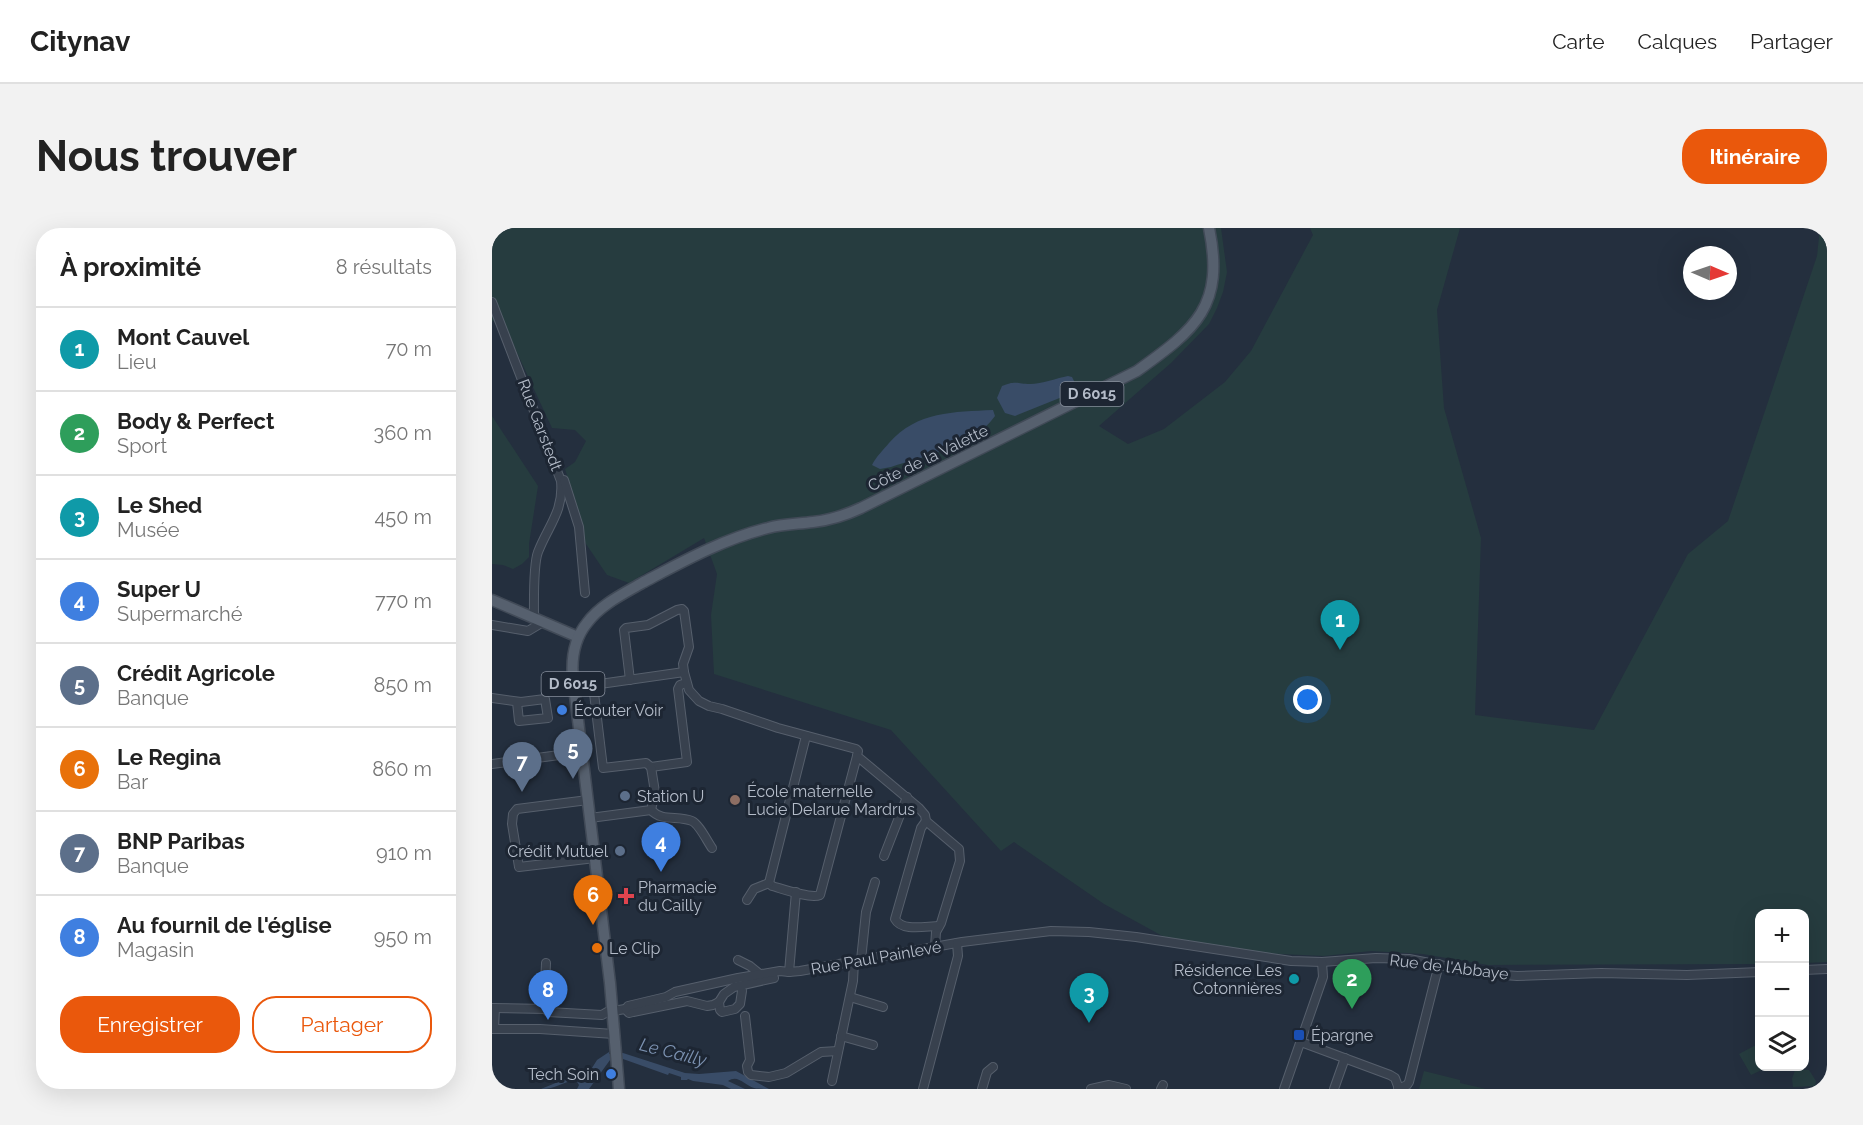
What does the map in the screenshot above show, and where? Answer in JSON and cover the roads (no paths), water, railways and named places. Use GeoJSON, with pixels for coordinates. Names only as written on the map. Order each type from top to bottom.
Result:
{"type":"FeatureCollection","features":[{"type":"Feature","properties":{"kind":"main road","name":"Côte de la Valette"},"geometry":{"type":"LineString","coordinates":[[578,637],[593,615],[616,598],[707,550],[739,536],[771,527],[829,519],[861,508],[1137,371],[1175,344],[1190,330],[1201,315],[1213,282],[1214,259],[1209,228]]}},
{"type":"Feature","properties":{"kind":"main road"},"geometry":{"type":"LineString","coordinates":[[492,600],[578,637]]}},
{"type":"Feature","properties":{"kind":"main road","name":"D 6015"},"geometry":{"type":"LineString","coordinates":[[578,637],[573,652],[572,668],[619,1089]]}},
{"type":"Feature","properties":{"kind":"street","name":"Rue Garstedt"},"geometry":{"type":"LineString","coordinates":[[492,302],[559,473],[562,488],[558,510],[537,557],[538,620]]}},
{"type":"Feature","properties":{"kind":"street"},"geometry":{"type":"LineString","coordinates":[[559,473],[563,477],[579,527],[585,593]]}},
{"type":"Feature","properties":{"kind":"street"},"geometry":{"type":"LineString","coordinates":[[630,680],[624,630],[648,625],[682,609],[689,647],[683,664],[684,672],[686,683],[694,697],[709,706],[778,728],[856,748],[857,756],[820,895],[816,897],[771,886],[769,883]]}},
{"type":"Feature","properties":{"kind":"street"},"geometry":{"type":"LineString","coordinates":[[492,625],[528,631],[538,620]]}},
{"type":"Feature","properties":{"kind":"street"},"geometry":{"type":"LineString","coordinates":[[651,810],[655,792],[649,764],[603,768],[594,685],[684,672]]}},
{"type":"Feature","properties":{"kind":"street"},"geometry":{"type":"LineString","coordinates":[[651,767],[687,762],[678,689],[686,683]]}},
{"type":"Feature","properties":{"kind":"street"},"geometry":{"type":"LineString","coordinates":[[492,698],[517,702]]}},
{"type":"Feature","properties":{"kind":"street"},"geometry":{"type":"LineString","coordinates":[[769,883],[806,736]]}},
{"type":"Feature","properties":{"kind":"street"},"geometry":{"type":"LineString","coordinates":[[492,764],[582,752]]}},
{"type":"Feature","properties":{"kind":"street"},"geometry":{"type":"LineString","coordinates":[[857,756],[922,811],[926,821],[957,846],[960,853],[960,861],[936,932],[935,947]]}},
{"type":"Feature","properties":{"kind":"street"},"geometry":{"type":"LineString","coordinates":[[884,856],[907,797]]}},
{"type":"Feature","properties":{"kind":"street"},"geometry":{"type":"LineString","coordinates":[[588,800],[517,809],[513,814],[512,824],[519,867],[595,858]]}},
{"type":"Feature","properties":{"kind":"street"},"geometry":{"type":"LineString","coordinates":[[590,818],[651,810]]}},
{"type":"Feature","properties":{"kind":"street"},"geometry":{"type":"LineString","coordinates":[[651,810],[657,816],[691,821],[698,826],[712,848]]}},
{"type":"Feature","properties":{"kind":"street"},"geometry":{"type":"LineString","coordinates":[[926,821],[921,828],[895,919],[897,923],[904,926],[939,926]]}},
{"type":"Feature","properties":{"kind":"street"},"geometry":{"type":"LineString","coordinates":[[832,1082],[866,912],[875,882]]}},
{"type":"Feature","properties":{"kind":"street"},"geometry":{"type":"LineString","coordinates":[[747,900],[754,889],[769,883]]}},
{"type":"Feature","properties":{"kind":"street"},"geometry":{"type":"LineString","coordinates":[[789,972],[796,892]]}},
{"type":"Feature","properties":{"kind":"street","name":"Rue de l'Abbaye"},"geometry":{"type":"LineString","coordinates":[[959,942],[1033,933],[1077,932],[1136,937],[1278,960],[1322,962],[1409,958],[1480,972],[1517,976],[1755,972]]}},
{"type":"Feature","properties":{"kind":"street"},"geometry":{"type":"LineString","coordinates":[[922,1089],[958,956],[959,942]]}},
{"type":"Feature","properties":{"kind":"street","name":"Rue Paul Painlevé"},"geometry":{"type":"LineString","coordinates":[[789,972],[959,942]]}},
{"type":"Feature","properties":{"kind":"street"},"geometry":{"type":"LineString","coordinates":[[740,969],[738,960],[761,975]]}},
{"type":"Feature","properties":{"kind":"street"},"geometry":{"type":"LineString","coordinates":[[1284,1089],[1323,977],[1322,962]]}},
{"type":"Feature","properties":{"kind":"street"},"geometry":{"type":"LineString","coordinates":[[545,1009],[546,963]]}},
{"type":"Feature","properties":{"kind":"street"},"geometry":{"type":"LineString","coordinates":[[1301,1042],[1393,1076],[1399,1089],[1407,1085],[1439,964]]}},
{"type":"Feature","properties":{"kind":"street"},"geometry":{"type":"LineString","coordinates":[[1809,970],[1827,969]]}},
{"type":"Feature","properties":{"kind":"street"},"geometry":{"type":"LineString","coordinates":[[669,1000],[675,992],[738,978],[780,971],[789,972]]}},
{"type":"Feature","properties":{"kind":"street"},"geometry":{"type":"LineString","coordinates":[[614,1034],[540,1029],[495,1029],[493,1008],[600,1009],[610,1012],[626,1009],[628,1006],[669,1000],[687,1001],[707,1006],[720,1000],[734,987],[789,972]]}},
{"type":"Feature","properties":{"kind":"street"},"geometry":{"type":"LineString","coordinates":[[714,984],[722,1012],[730,1011],[740,1004],[742,991]]}},
{"type":"Feature","properties":{"kind":"street"},"geometry":{"type":"LineString","coordinates":[[850,997],[883,1006]]}},
{"type":"Feature","properties":{"kind":"street"},"geometry":{"type":"LineString","coordinates":[[745,1016],[750,1060],[747,1066],[748,1072],[752,1075],[764,1077],[777,1075],[793,1070],[820,1052],[838,1051]]}},
{"type":"Feature","properties":{"kind":"street"},"geometry":{"type":"LineString","coordinates":[[841,1036],[873,1045]]}},
{"type":"Feature","properties":{"kind":"street"},"geometry":{"type":"LineString","coordinates":[[1334,1089],[1345,1058]]}},
{"type":"Feature","properties":{"kind":"street"},"geometry":{"type":"LineString","coordinates":[[751,1066],[757,1071],[777,1075]]}},
{"type":"Feature","properties":{"kind":"street"},"geometry":{"type":"LineString","coordinates":[[982,1089],[987,1072],[993,1067]]}},
{"type":"Feature","properties":{"kind":"street"},"geometry":{"type":"LineString","coordinates":[[1091,1089],[1109,1085],[1125,1089]]}},
{"type":"Feature","properties":{"kind":"water"},"geometry":{"type":"Polygon","coordinates":[[[1072,377],[1077,391],[1015,416],[1005,413],[997,398],[1002,386],[1007,384],[1035,384],[1072,377]]]}},
{"type":"Feature","properties":{"kind":"water"},"geometry":{"type":"Polygon","coordinates":[[[993,410],[995,416],[985,427],[961,443],[891,467],[880,469],[872,465],[900,432],[924,419],[950,413],[993,410]]]}},
{"type":"Feature","properties":{"kind":"water"},"geometry":{"type":"Polygon","coordinates":[[[609,1052],[609,1054],[623,1053],[685,1073],[736,1071],[769,1089],[750,1087],[735,1079],[728,1081],[745,1089],[731,1089],[723,1085],[688,1079],[681,1080],[681,1077],[669,1073],[668,1075],[623,1059],[610,1060],[589,1089],[577,1089],[579,1085],[576,1080],[541,1089],[570,1077],[585,1079],[597,1060],[609,1052]]]}},
{"type":"Feature","properties":{"kind":"place","name":"Mont Cauvel"},"geometry":{"type":"Point","coordinates":[1340,650]}},
{"type":"Feature","properties":{"kind":"place","name":"Écouter Voir"},"geometry":{"type":"Point","coordinates":[562,710]}},
{"type":"Feature","properties":{"kind":"place","name":"Crédit Agricole"},"geometry":{"type":"Point","coordinates":[573,779]}},
{"type":"Feature","properties":{"kind":"place","name":"BNP Paribas"},"geometry":{"type":"Point","coordinates":[522,792]}},
{"type":"Feature","properties":{"kind":"place","name":"Station U"},"geometry":{"type":"Point","coordinates":[625,796]}},
{"type":"Feature","properties":{"kind":"place","name":"École maternelle Lucie Delarue Mardrus"},"geometry":{"type":"Point","coordinates":[735,800]}},
{"type":"Feature","properties":{"kind":"place","name":"Crédit Mutuel"},"geometry":{"type":"Point","coordinates":[620,851]}},
{"type":"Feature","properties":{"kind":"place","name":"Super U"},"geometry":{"type":"Point","coordinates":[661,872]}},
{"type":"Feature","properties":{"kind":"place","name":"Pharmacie du Cailly"},"geometry":{"type":"Point","coordinates":[626,896]}},
{"type":"Feature","properties":{"kind":"place","name":"Le Regina"},"geometry":{"type":"Point","coordinates":[593,925]}},
{"type":"Feature","properties":{"kind":"place","name":"Le Clip"},"geometry":{"type":"Point","coordinates":[597,948]}},
{"type":"Feature","properties":{"kind":"place","name":"Résidence Les Cotonnières"},"geometry":{"type":"Point","coordinates":[1294,979]}},
{"type":"Feature","properties":{"kind":"place","name":"Body & Perfect"},"geometry":{"type":"Point","coordinates":[1352,1009]}},
{"type":"Feature","properties":{"kind":"place","name":"Au fournil de l'église"},"geometry":{"type":"Point","coordinates":[548,1020]}},
{"type":"Feature","properties":{"kind":"place","name":"Le Shed"},"geometry":{"type":"Point","coordinates":[1089,1023]}},
{"type":"Feature","properties":{"kind":"place","name":"Épargne"},"geometry":{"type":"Point","coordinates":[1299,1035]}},
{"type":"Feature","properties":{"kind":"place","name":"Tech Soin"},"geometry":{"type":"Point","coordinates":[611,1074]}},
{"type":"Feature","properties":{"kind":"water label","name":"Le Cailly"},"geometry":{"type":"Point","coordinates":[673,1052]}}]}
